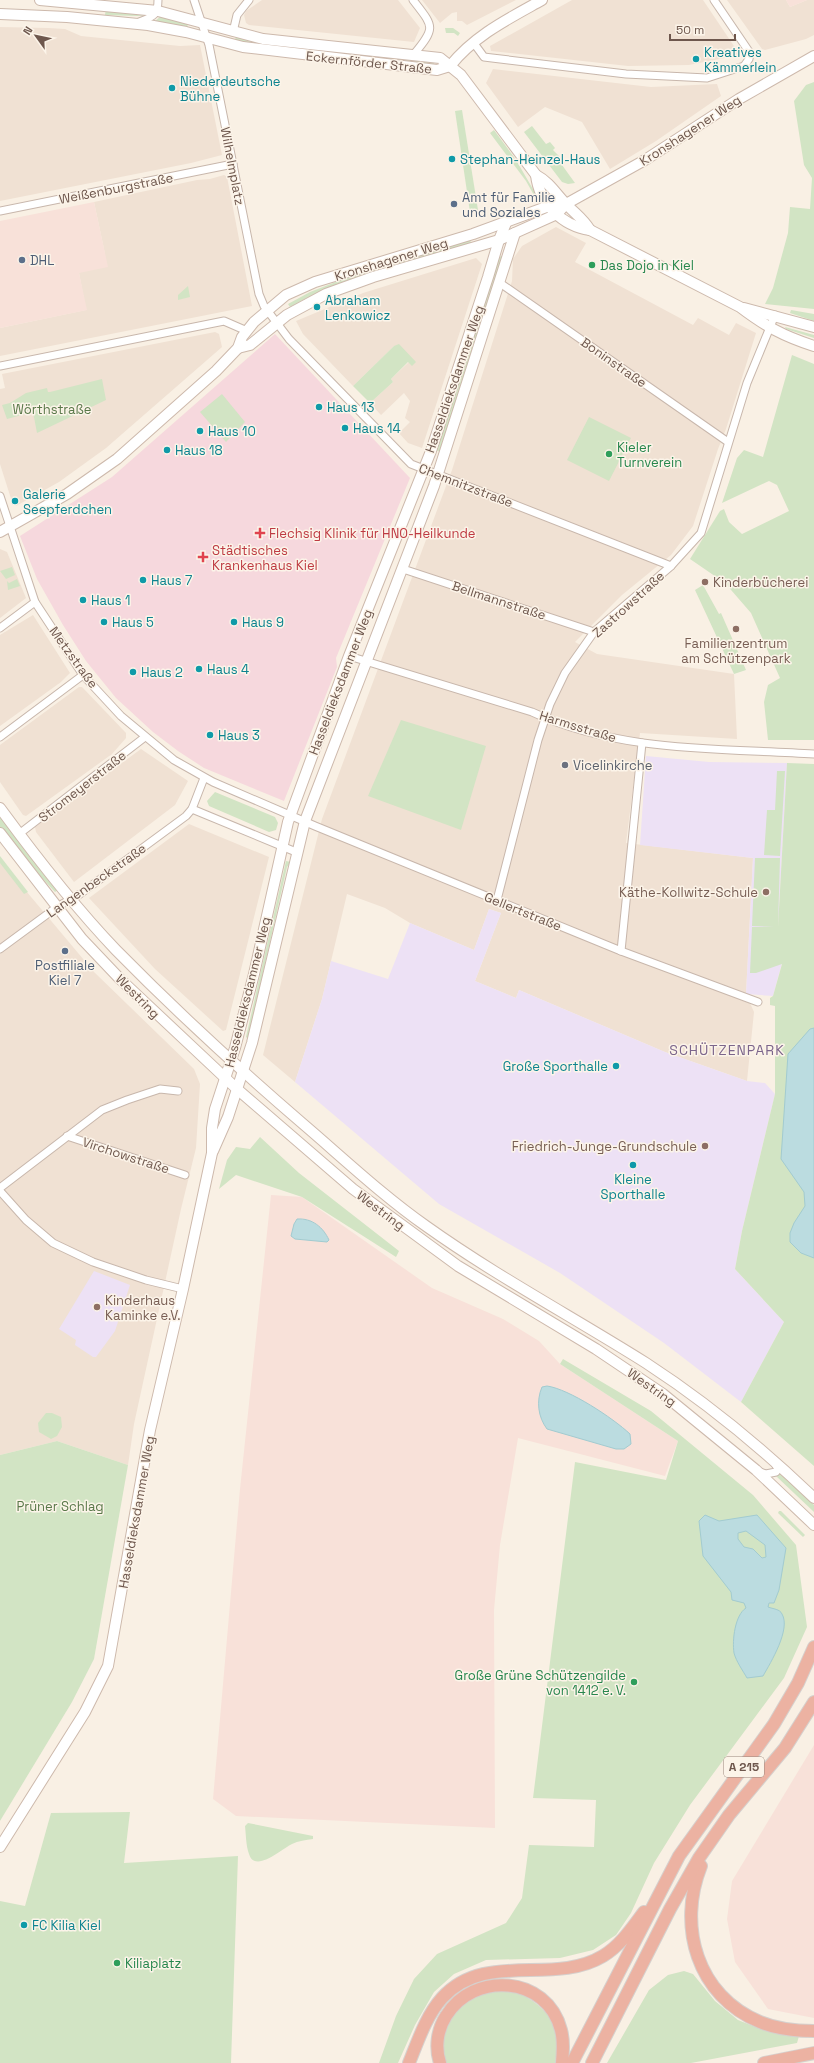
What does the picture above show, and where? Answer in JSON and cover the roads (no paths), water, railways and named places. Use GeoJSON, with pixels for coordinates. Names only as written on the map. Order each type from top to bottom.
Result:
{"type":"FeatureCollection","features":[{"type":"Feature","properties":{"kind":"highway","name":"A 215"},"geometry":{"type":"LineString","coordinates":[[572,2063],[679,1856],[774,1724],[798,1683],[814,1647]]}},
{"type":"Feature","properties":{"kind":"highway"},"geometry":{"type":"LineString","coordinates":[[592,2063],[670,1909],[713,1836],[786,1748],[814,1702]]}},
{"type":"Feature","properties":{"kind":"highway"},"geometry":{"type":"LineString","coordinates":[[713,1836],[695,1882],[690,1908],[692,1940],[701,1966],[722,1995],[744,2013],[768,2024],[799,2031],[814,2032]]}},
{"type":"Feature","properties":{"kind":"highway"},"geometry":{"type":"LineString","coordinates":[[409,2063],[434,2010],[446,1995],[462,1982],[475,1976],[501,1970],[560,1968],[594,1960],[612,1950],[628,1935],[665,1881]]}},
{"type":"Feature","properties":{"kind":"highway"},"geometry":{"type":"LineString","coordinates":[[440,2063],[437,2049],[439,2031],[443,2021],[454,2004],[472,1991],[484,1987],[506,1984],[526,1990],[552,2011],[561,2029],[563,2052],[562,2063]]}},
{"type":"Feature","properties":{"kind":"highway"},"geometry":{"type":"LineString","coordinates":[[764,2063],[814,2053]]}},
{"type":"Feature","properties":{"kind":"main road","name":"Eckernförder Straße"},"geometry":{"type":"LineString","coordinates":[[40,0],[158,11],[201,22],[234,28],[263,39],[414,54],[440,58],[450,66]]}},
{"type":"Feature","properties":{"kind":"main road"},"geometry":{"type":"LineString","coordinates":[[542,0],[494,26],[473,42],[450,66],[465,81],[536,175],[546,180],[566,204],[583,218],[590,230]]}},
{"type":"Feature","properties":{"kind":"main road","name":"Eckernförder Straße"},"geometry":{"type":"LineString","coordinates":[[0,14],[67,17],[135,24],[186,32],[243,47],[286,53],[437,70],[450,66]]}},
{"type":"Feature","properties":{"kind":"main road","name":"Kronshagener Weg"},"geometry":{"type":"LineString","coordinates":[[238,348],[250,345],[276,323],[305,304],[338,289],[499,240],[557,214],[566,204],[645,160],[739,98],[814,56]]}},
{"type":"Feature","properties":{"kind":"main road"},"geometry":{"type":"LineString","coordinates":[[536,175],[537,185],[549,206],[576,228],[590,230],[740,307],[769,328],[785,336],[814,346]]}},
{"type":"Feature","properties":{"kind":"main road","name":"Kronshagener Weg"},"geometry":{"type":"LineString","coordinates":[[5,531],[67,494],[117,458],[205,382],[238,348],[242,337],[247,331],[267,311],[286,296],[315,282],[506,223],[549,206],[566,204]]}},
{"type":"Feature","properties":{"kind":"main road","name":"Hasseldieksdammer Weg"},"geometry":{"type":"LineString","coordinates":[[0,1847],[81,1719],[108,1666],[150,1430],[183,1289],[212,1152],[213,1116],[252,981],[290,814],[349,656],[423,469],[478,310],[499,240],[506,223]]}},
{"type":"Feature","properties":{"kind":"main road","name":"Hasseldieksdammer Weg"},"geometry":{"type":"LineString","coordinates":[[212,1152],[222,1133],[243,1071],[258,1017],[296,852],[305,821],[438,475],[515,233]]}},
{"type":"Feature","properties":{"kind":"main road"},"geometry":{"type":"LineString","coordinates":[[740,307],[814,327]]}},
{"type":"Feature","properties":{"kind":"main road","name":"Westring"},"geometry":{"type":"LineString","coordinates":[[0,808],[19,834],[72,899],[116,950],[230,1060],[379,1191],[472,1257],[672,1381],[715,1412],[773,1460],[814,1498]]}},
{"type":"Feature","properties":{"kind":"main road","name":"Westring"},"geometry":{"type":"LineString","coordinates":[[0,833],[82,939],[120,979],[237,1089],[353,1189],[420,1239],[500,1292],[596,1349],[647,1382],[700,1423],[756,1470],[814,1525]]}},
{"type":"Feature","properties":{"kind":"street"},"geometry":{"type":"LineString","coordinates":[[135,24],[154,15],[158,11],[158,0]]}},
{"type":"Feature","properties":{"kind":"street","name":"Wilhelmplatz"},"geometry":{"type":"LineString","coordinates":[[194,0],[207,37],[259,294],[267,311]]}},
{"type":"Feature","properties":{"kind":"street"},"geometry":{"type":"LineString","coordinates":[[234,28],[241,8],[248,0]]}},
{"type":"Feature","properties":{"kind":"street"},"geometry":{"type":"LineString","coordinates":[[413,0],[429,22],[431,28],[427,37],[414,54]]}},
{"type":"Feature","properties":{"kind":"street"},"geometry":{"type":"LineString","coordinates":[[473,42],[484,57],[626,74],[707,78],[744,66],[749,59],[750,53],[714,0]]}},
{"type":"Feature","properties":{"kind":"street","name":"Weißenburgstraße"},"geometry":{"type":"LineString","coordinates":[[0,211],[233,164]]}},
{"type":"Feature","properties":{"kind":"street","name":"Boninstraße"},"geometry":{"type":"LineString","coordinates":[[500,283],[728,442]]}},
{"type":"Feature","properties":{"kind":"street","name":"Chemnitzstraße"},"geometry":{"type":"LineString","coordinates":[[267,311],[307,358],[410,464],[671,566]]}},
{"type":"Feature","properties":{"kind":"street","name":"Zastrowstraße"},"geometry":{"type":"LineString","coordinates":[[497,900],[550,704],[565,673],[594,632],[671,566],[701,532],[747,383],[775,316]]}},
{"type":"Feature","properties":{"kind":"street"},"geometry":{"type":"LineString","coordinates":[[0,366],[224,322],[247,331]]}},
{"type":"Feature","properties":{"kind":"street","name":"Metzstraße"},"geometry":{"type":"LineString","coordinates":[[0,496],[5,531],[35,602],[83,675],[121,716],[144,737],[174,760],[204,778],[290,814]]}},
{"type":"Feature","properties":{"kind":"street","name":"Bellmannstraße"},"geometry":{"type":"LineString","coordinates":[[403,569],[594,632]]}},
{"type":"Feature","properties":{"kind":"street"},"geometry":{"type":"LineString","coordinates":[[0,628],[35,602]]}},
{"type":"Feature","properties":{"kind":"street","name":"Harmsstraße"},"geometry":{"type":"LineString","coordinates":[[349,656],[606,736],[642,743],[688,748],[814,754]]}},
{"type":"Feature","properties":{"kind":"street"},"geometry":{"type":"LineString","coordinates":[[0,737],[83,675]]}},
{"type":"Feature","properties":{"kind":"street","name":"Stromeyerstraße"},"geometry":{"type":"LineString","coordinates":[[19,834],[144,737]]}},
{"type":"Feature","properties":{"kind":"street"},"geometry":{"type":"LineString","coordinates":[[621,951],[642,743]]}},
{"type":"Feature","properties":{"kind":"street"},"geometry":{"type":"LineString","coordinates":[[204,778],[192,809],[282,848],[296,852]]}},
{"type":"Feature","properties":{"kind":"street","name":"Langenbeckstraße"},"geometry":{"type":"LineString","coordinates":[[0,949],[57,907],[72,899],[192,809]]}},
{"type":"Feature","properties":{"kind":"street","name":"Gellertstraße"},"geometry":{"type":"LineString","coordinates":[[290,814],[621,951],[758,1002]]}},
{"type":"Feature","properties":{"kind":"street","name":"Virchowstraße"},"geometry":{"type":"LineString","coordinates":[[0,1188],[102,1110],[160,1089],[178,1091]]}},
{"type":"Feature","properties":{"kind":"street","name":"Virchowstraße"},"geometry":{"type":"LineString","coordinates":[[67,1136],[184,1174]]}},
{"type":"Feature","properties":{"kind":"street"},"geometry":{"type":"LineString","coordinates":[[0,1192],[26,1220],[53,1243],[93,1262],[146,1280],[183,1289]]}},
{"type":"Feature","properties":{"kind":"street"},"geometry":{"type":"LineString","coordinates":[[756,1470],[766,1474],[773,1474],[778,1469],[773,1460]]}},
{"type":"Feature","properties":{"kind":"water"},"geometry":{"type":"Polygon","coordinates":[[[814,1028],[814,1258],[801,1253],[790,1242],[790,1233],[794,1223],[805,1206],[804,1192],[781,1159],[788,1054],[810,1029],[814,1028]]]}},
{"type":"Feature","properties":{"kind":"water"},"geometry":{"type":"Polygon","coordinates":[[[297,1219],[307,1220],[316,1224],[324,1231],[329,1240],[327,1242],[295,1239],[291,1236],[297,1219]]]}},
{"type":"Feature","properties":{"kind":"water"},"geometry":{"type":"Polygon","coordinates":[[[547,1386],[556,1388],[578,1398],[613,1420],[630,1434],[631,1444],[624,1449],[616,1449],[547,1429],[540,1414],[539,1398],[542,1387],[547,1386]]]}},
{"type":"Feature","properties":{"kind":"water"},"geometry":{"type":"Polygon","coordinates":[[[705,1515],[719,1521],[757,1515],[786,1548],[779,1590],[774,1603],[769,1603],[768,1607],[781,1612],[784,1620],[784,1628],[779,1645],[763,1676],[747,1678],[735,1656],[733,1641],[735,1628],[739,1616],[746,1608],[744,1603],[732,1600],[731,1592],[703,1556],[699,1521],[705,1515]],[[746,1531],[738,1533],[738,1539],[744,1547],[753,1549],[762,1558],[766,1557],[765,1545],[746,1531]]]}},
{"type":"Feature","properties":{"kind":"place","name":"Kreatives Kämmerlein"},"geometry":{"type":"Point","coordinates":[696,59]}},
{"type":"Feature","properties":{"kind":"place","name":"Niederdeutsche Bühne"},"geometry":{"type":"Point","coordinates":[172,88]}},
{"type":"Feature","properties":{"kind":"place","name":"Stephan-Heinzel-Haus"},"geometry":{"type":"Point","coordinates":[452,159]}},
{"type":"Feature","properties":{"kind":"place","name":"Amt für Familie und Soziales"},"geometry":{"type":"Point","coordinates":[454,204]}},
{"type":"Feature","properties":{"kind":"place","name":"DHL"},"geometry":{"type":"Point","coordinates":[22,260]}},
{"type":"Feature","properties":{"kind":"place","name":"Das Dojo in Kiel"},"geometry":{"type":"Point","coordinates":[592,265]}},
{"type":"Feature","properties":{"kind":"place","name":"Abraham Lenkowicz"},"geometry":{"type":"Point","coordinates":[317,307]}},
{"type":"Feature","properties":{"kind":"place","name":"Haus 13"},"geometry":{"type":"Point","coordinates":[319,407]}},
{"type":"Feature","properties":{"kind":"place","name":"Haus 14"},"geometry":{"type":"Point","coordinates":[345,428]}},
{"type":"Feature","properties":{"kind":"place","name":"Haus 10"},"geometry":{"type":"Point","coordinates":[200,431]}},
{"type":"Feature","properties":{"kind":"place","name":"Haus 18"},"geometry":{"type":"Point","coordinates":[167,450]}},
{"type":"Feature","properties":{"kind":"place","name":"Kieler Turnverein"},"geometry":{"type":"Point","coordinates":[609,454]}},
{"type":"Feature","properties":{"kind":"place","name":"Galerie Seepferdchen"},"geometry":{"type":"Point","coordinates":[15,501]}},
{"type":"Feature","properties":{"kind":"place","name":"Flechsig Klinik für HNO-Heilkunde"},"geometry":{"type":"Point","coordinates":[260,533]}},
{"type":"Feature","properties":{"kind":"place","name":"Städtisches Krankenhaus Kiel"},"geometry":{"type":"Point","coordinates":[203,557]}},
{"type":"Feature","properties":{"kind":"place","name":"Haus 7"},"geometry":{"type":"Point","coordinates":[143,580]}},
{"type":"Feature","properties":{"kind":"place","name":"Kinderbücherei"},"geometry":{"type":"Point","coordinates":[705,582]}},
{"type":"Feature","properties":{"kind":"place","name":"Haus 1"},"geometry":{"type":"Point","coordinates":[83,600]}},
{"type":"Feature","properties":{"kind":"place","name":"Haus 5"},"geometry":{"type":"Point","coordinates":[104,622]}},
{"type":"Feature","properties":{"kind":"place","name":"Haus 9"},"geometry":{"type":"Point","coordinates":[234,622]}},
{"type":"Feature","properties":{"kind":"place","name":"Familienzentrum am Schützenpark"},"geometry":{"type":"Point","coordinates":[736,629]}},
{"type":"Feature","properties":{"kind":"place","name":"Haus 4"},"geometry":{"type":"Point","coordinates":[199,669]}},
{"type":"Feature","properties":{"kind":"place","name":"Haus 2"},"geometry":{"type":"Point","coordinates":[133,672]}},
{"type":"Feature","properties":{"kind":"place","name":"Haus 3"},"geometry":{"type":"Point","coordinates":[210,735]}},
{"type":"Feature","properties":{"kind":"place","name":"Vicelinkirche"},"geometry":{"type":"Point","coordinates":[565,765]}},
{"type":"Feature","properties":{"kind":"place","name":"Käthe-Kollwitz-Schule"},"geometry":{"type":"Point","coordinates":[766,892]}},
{"type":"Feature","properties":{"kind":"place","name":"Postfiliale Kiel 7"},"geometry":{"type":"Point","coordinates":[65,951]}},
{"type":"Feature","properties":{"kind":"place","name":"Große Sporthalle"},"geometry":{"type":"Point","coordinates":[616,1066]}},
{"type":"Feature","properties":{"kind":"place","name":"Friedrich-Junge-Grundschule"},"geometry":{"type":"Point","coordinates":[705,1146]}},
{"type":"Feature","properties":{"kind":"place","name":"Kleine Sporthalle"},"geometry":{"type":"Point","coordinates":[633,1165]}},
{"type":"Feature","properties":{"kind":"place","name":"Kinderhaus Kaminke e.V."},"geometry":{"type":"Point","coordinates":[97,1307]}},
{"type":"Feature","properties":{"kind":"place","name":"Große Grüne Schützengilde von 1412 e. V."},"geometry":{"type":"Point","coordinates":[634,1682]}},
{"type":"Feature","properties":{"kind":"place","name":"FC Kilia Kiel"},"geometry":{"type":"Point","coordinates":[24,1925]}},
{"type":"Feature","properties":{"kind":"place","name":"Kiliaplatz"},"geometry":{"type":"Point","coordinates":[117,1963]}},
{"type":"Feature","properties":{"kind":"district","name":"SCHÜTZENPARK"},"geometry":{"type":"Point","coordinates":[727,1050]}},
{"type":"Feature","properties":{"kind":"park label","name":"Wörthstraße"},"geometry":{"type":"Point","coordinates":[52,409]}},
{"type":"Feature","properties":{"kind":"park label","name":"Prüner Schlag"},"geometry":{"type":"Point","coordinates":[60,1506]}}]}
